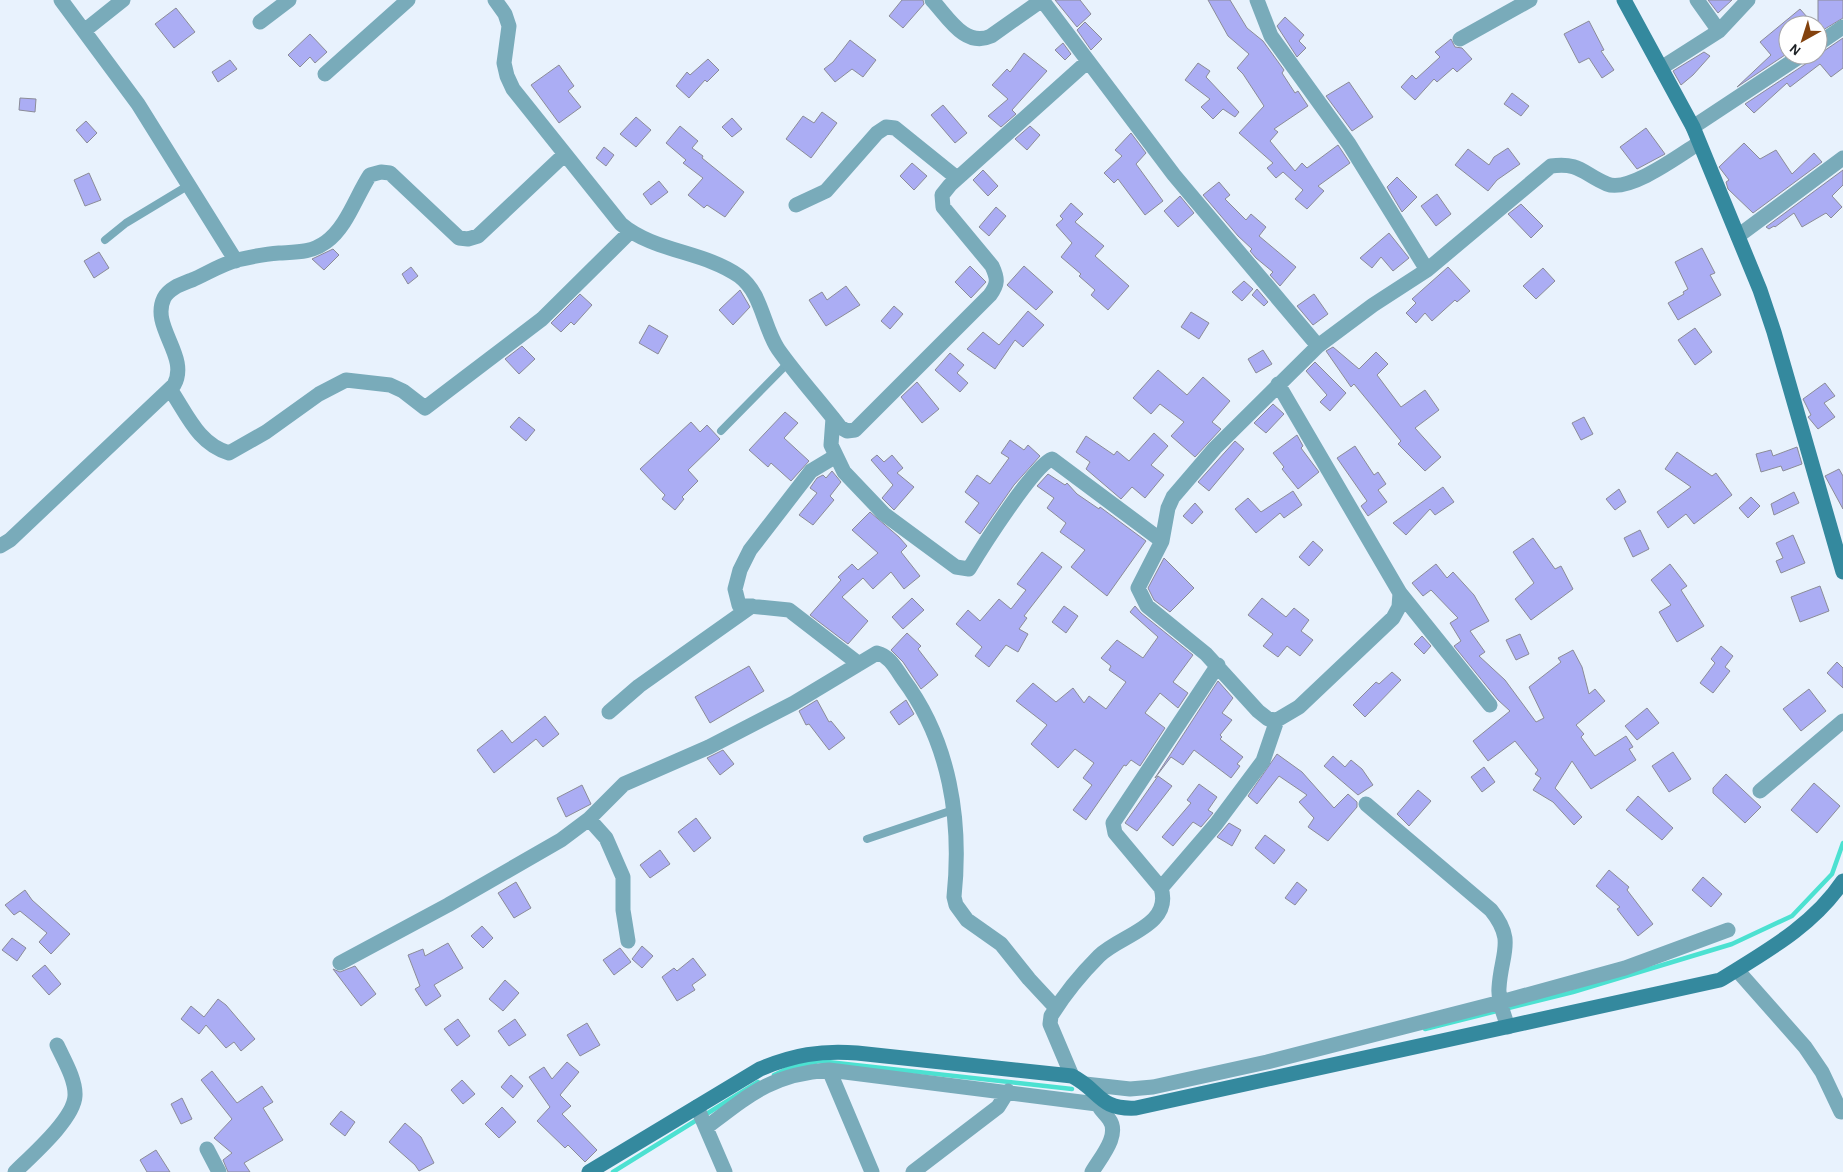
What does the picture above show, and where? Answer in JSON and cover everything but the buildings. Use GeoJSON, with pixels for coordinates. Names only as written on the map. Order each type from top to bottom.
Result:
{"type":"FeatureCollection","features":[{"type":"Feature","properties":{"kind":"street"},"geometry":{"type":"LineString","coordinates":[[61,0],[138,104],[236,260]]}},
{"type":"Feature","properties":{"kind":"street"},"geometry":{"type":"LineString","coordinates":[[84,31],[123,0]]}},
{"type":"Feature","properties":{"kind":"street"},"geometry":{"type":"LineString","coordinates":[[260,22],[289,0]]}},
{"type":"Feature","properties":{"kind":"street"},"geometry":{"type":"LineString","coordinates":[[324,74],[408,0]]}},
{"type":"Feature","properties":{"kind":"street"},"geometry":{"type":"LineString","coordinates":[[495,0],[505,14],[509,26],[504,64],[513,88],[620,224],[630,232],[721,267],[738,275],[747,283],[755,295],[772,339],[840,427],[847,431],[855,430],[990,296],[997,286],[997,277],[992,266],[942,207],[942,195],[957,178],[1087,62]]}},
{"type":"Feature","properties":{"kind":"street"},"geometry":{"type":"LineString","coordinates":[[932,0],[962,33],[972,39],[982,40],[991,36],[1042,0],[1174,175],[1318,346]]}},
{"type":"Feature","properties":{"kind":"street"},"geometry":{"type":"LineString","coordinates":[[1257,0],[1271,36],[1349,144],[1427,270]]}},
{"type":"Feature","properties":{"kind":"street"},"geometry":{"type":"LineString","coordinates":[[1460,39],[1530,0]]}},
{"type":"Feature","properties":{"kind":"street"},"geometry":{"type":"LineString","coordinates":[[1624,0],[1693,127],[1738,236],[1774,332],[1843,572]]}},
{"type":"Feature","properties":{"kind":"street"},"geometry":{"type":"LineString","coordinates":[[1697,0],[1719,31]]}},
{"type":"Feature","properties":{"kind":"street"},"geometry":{"type":"LineString","coordinates":[[1661,68],[1719,31],[1748,0]]}},
{"type":"Feature","properties":{"kind":"street"},"geometry":{"type":"LineString","coordinates":[[1828,38],[1843,28]]}},
{"type":"Feature","properties":{"kind":"street"},"geometry":{"type":"LineString","coordinates":[[1693,127],[1787,65]]}},
{"type":"Feature","properties":{"kind":"street"},"geometry":{"type":"LineString","coordinates":[[796,205],[826,191],[878,133],[886,127],[895,128],[957,178]]}},
{"type":"Feature","properties":{"kind":"street"},"geometry":{"type":"LineString","coordinates":[[1278,720],[1268,718],[1258,710],[1218,665],[1148,606],[1141,597],[1138,588],[1142,576],[1155,558],[1162,541],[1168,508],[1173,497],[1215,448],[1318,346],[1373,304],[1427,270],[1551,166],[1568,163],[1609,185],[1626,184],[1639,179],[1699,143]]}},
{"type":"Feature","properties":{"kind":"street"},"geometry":{"type":"LineString","coordinates":[[0,546],[10,540],[170,389],[179,376],[160,310],[164,297],[173,288],[236,260],[313,250],[327,242],[337,232],[370,176],[381,172],[390,173],[459,238],[468,239],[478,236],[564,155]]}},
{"type":"Feature","properties":{"kind":"street"},"geometry":{"type":"LineString","coordinates":[[1738,236],[1843,158]]}},
{"type":"Feature","properties":{"kind":"street"},"geometry":{"type":"LineString","coordinates":[[170,389],[204,440],[215,449],[229,453],[266,432],[319,394],[346,380],[390,385],[403,391],[425,408],[542,319],[630,232]]}},
{"type":"Feature","properties":{"kind":"street"},"geometry":{"type":"LineString","coordinates":[[1278,384],[1400,594],[1490,705]]}},
{"type":"Feature","properties":{"kind":"street"},"geometry":{"type":"LineString","coordinates":[[833,418],[830,445],[844,472],[884,514],[956,567],[969,569],[1024,487],[1046,461],[1052,459],[1162,541]]}},
{"type":"Feature","properties":{"kind":"street"},"geometry":{"type":"LineString","coordinates":[[836,456],[811,471],[750,550],[740,570],[735,589],[739,606],[789,610],[858,664]]}},
{"type":"Feature","properties":{"kind":"street"},"geometry":{"type":"LineString","coordinates":[[1161,888],[1216,824],[1263,761],[1278,720],[1299,707],[1393,618],[1399,607],[1400,594]]}},
{"type":"Feature","properties":{"kind":"street"},"geometry":{"type":"LineString","coordinates":[[609,712],[639,686],[752,606]]}},
{"type":"Feature","properties":{"kind":"street"},"geometry":{"type":"LineString","coordinates":[[340,963],[448,906],[561,840],[589,819],[624,784],[709,747],[794,703],[877,654],[884,655],[928,714],[942,754],[958,845],[954,897],[956,906],[967,920],[1001,944],[1056,1008]]}},
{"type":"Feature","properties":{"kind":"street"},"geometry":{"type":"LineString","coordinates":[[1092,1172],[1112,1138],[1114,1131],[1110,1120],[1096,1100],[1078,1080],[1050,1024],[1051,1016],[1098,957],[1156,916],[1164,897],[1161,888],[1115,833],[1113,822],[1218,665]]}},
{"type":"Feature","properties":{"kind":"street"},"geometry":{"type":"LineString","coordinates":[[1760,791],[1843,721]]}},
{"type":"Feature","properties":{"kind":"street"},"geometry":{"type":"LineString","coordinates":[[1366,804],[1491,910],[1502,924],[1507,936],[1499,988],[1504,1013]]}},
{"type":"Feature","properties":{"kind":"street"},"geometry":{"type":"LineString","coordinates":[[589,819],[606,838],[623,877],[623,910],[628,941]]}},
{"type":"Feature","properties":{"kind":"street"},"geometry":{"type":"LineString","coordinates":[[702,1117],[760,1069],[788,1058],[830,1051],[1078,1080],[1130,1089],[1153,1087],[1504,1013],[1720,980],[1786,939],[1830,901],[1843,881]]}},
{"type":"Feature","properties":{"kind":"street"},"geometry":{"type":"LineString","coordinates":[[589,1172],[770,1083],[806,1072],[829,1070],[1096,1100],[1121,1109],[1136,1108],[1504,1013],[1728,930]]}},
{"type":"Feature","properties":{"kind":"street"},"geometry":{"type":"LineString","coordinates":[[1737,970],[1805,1047],[1822,1072],[1841,1112]]}},
{"type":"Feature","properties":{"kind":"street"},"geometry":{"type":"LineString","coordinates":[[15,1172],[58,1127],[74,1103],[75,1091],[57,1045]]}},
{"type":"Feature","properties":{"kind":"street"},"geometry":{"type":"LineString","coordinates":[[829,1070],[872,1172]]}},
{"type":"Feature","properties":{"kind":"street"},"geometry":{"type":"LineString","coordinates":[[913,1172],[998,1107],[1008,1091]]}},
{"type":"Feature","properties":{"kind":"street"},"geometry":{"type":"LineString","coordinates":[[702,1117],[725,1172]]}},
{"type":"Feature","properties":{"kind":"street"},"geometry":{"type":"LineString","coordinates":[[207,1149],[219,1172]]}},
{"type":"Feature","properties":{"kind":"lane"},"geometry":{"type":"LineString","coordinates":[[105,240],[126,223],[189,185]]}},
{"type":"Feature","properties":{"kind":"lane"},"geometry":{"type":"LineString","coordinates":[[721,431],[789,362]]}},
{"type":"Feature","properties":{"kind":"lane"},"geometry":{"type":"LineString","coordinates":[[867,839],[953,810]]}},
{"type":"Feature","properties":{"kind":"waterway"},"geometry":{"type":"LineString","coordinates":[[1425,1029],[1573,992],[1732,944],[1792,916],[1832,874],[1843,843]]}},
{"type":"Feature","properties":{"kind":"waterway"},"geometry":{"type":"LineString","coordinates":[[774,1075],[789,1068],[819,1061],[1072,1089]]}},
{"type":"Feature","properties":{"kind":"waterway"},"geometry":{"type":"LineString","coordinates":[[613,1172],[758,1082]]}}]}
